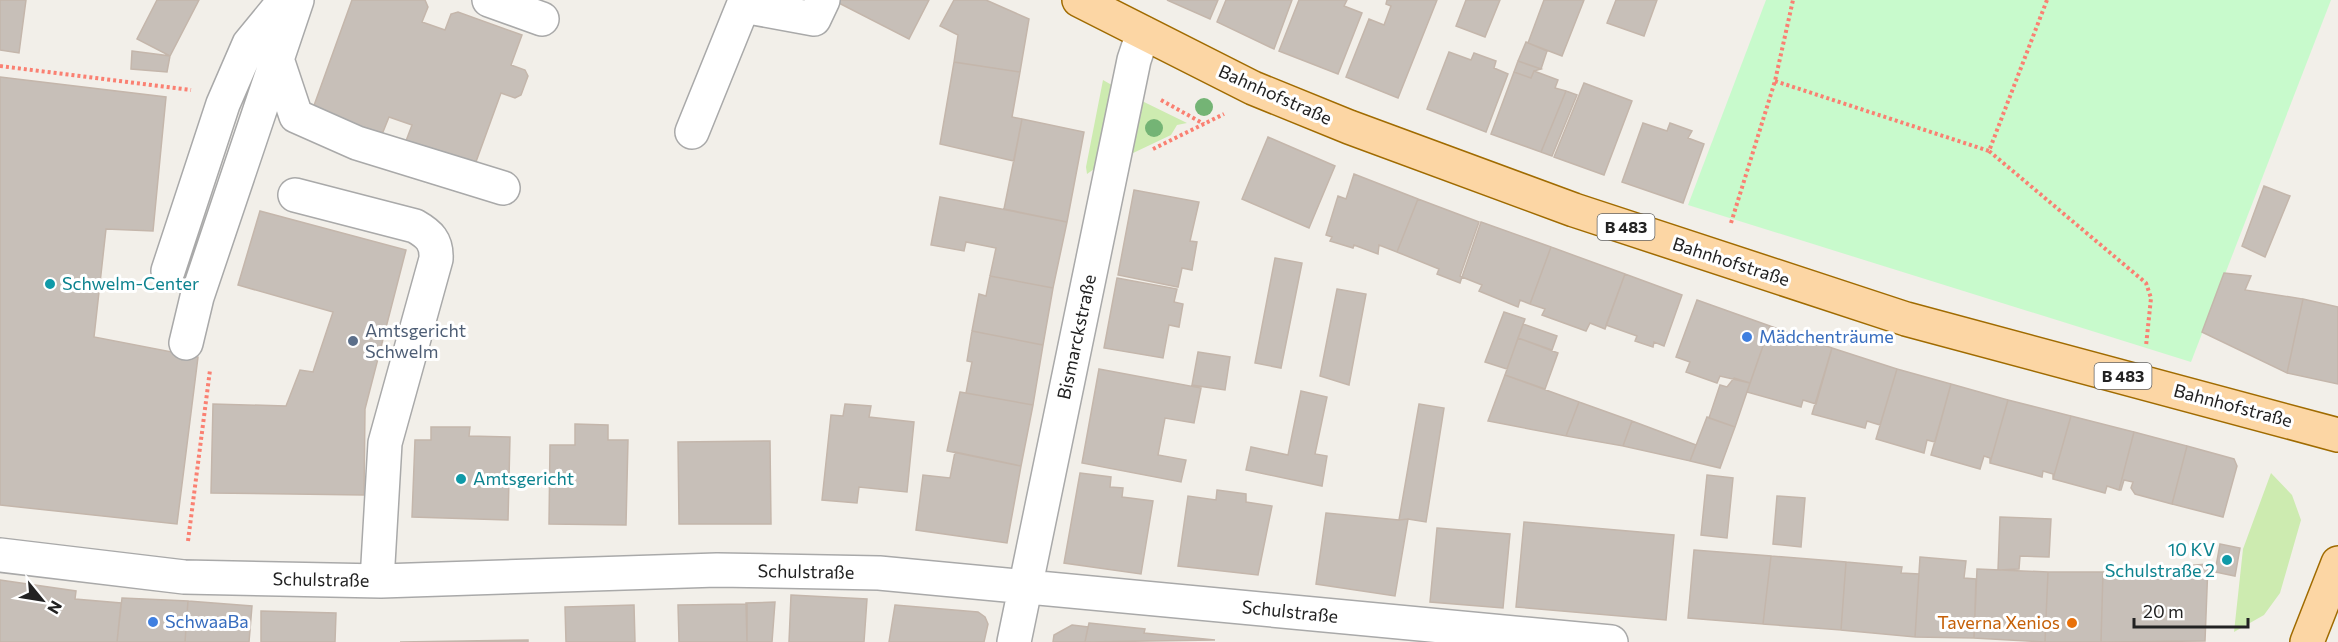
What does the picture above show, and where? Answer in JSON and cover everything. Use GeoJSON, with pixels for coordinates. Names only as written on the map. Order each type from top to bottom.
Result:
{"type":"FeatureCollection","features":[{"type":"Feature","properties":{"kind":"main road","name":"Bahnhofstraße"},"geometry":{"type":"LineString","coordinates":[[1094,4],[1143,33],[1252,88],[1349,127],[1574,210],[1906,319],[2338,435]]}},
{"type":"Feature","properties":{"kind":"main road"},"geometry":{"type":"LineString","coordinates":[[2307,642],[2338,563]]}},
{"type":"Feature","properties":{"kind":"street"},"geometry":{"type":"LineString","coordinates":[[168,271],[227,95],[249,44],[285,0]]}},
{"type":"Feature","properties":{"kind":"street"},"geometry":{"type":"LineString","coordinates":[[186,343],[197,297],[265,101],[297,0]]}},
{"type":"Feature","properties":{"kind":"street"},"geometry":{"type":"LineString","coordinates":[[489,0],[542,19]]}},
{"type":"Feature","properties":{"kind":"street"},"geometry":{"type":"LineString","coordinates":[[692,132],[743,6],[814,19],[823,0]]}},
{"type":"Feature","properties":{"kind":"street","name":"Bismarckstraße"},"geometry":{"type":"LineString","coordinates":[[1014,642],[1134,60],[1143,33]]}},
{"type":"Feature","properties":{"kind":"street"},"geometry":{"type":"LineString","coordinates":[[278,62],[296,116],[357,143],[503,188]]}},
{"type":"Feature","properties":{"kind":"street"},"geometry":{"type":"LineString","coordinates":[[295,195],[414,226],[429,234],[436,248],[436,259],[385,443],[377,581]]}},
{"type":"Feature","properties":{"kind":"street","name":"Schulstraße"},"geometry":{"type":"LineString","coordinates":[[0,555],[184,578],[377,581],[717,570],[879,573],[1611,642]]}},
{"type":"Feature","properties":{"kind":"path"},"geometry":{"type":"LineString","coordinates":[[1720,258],[1775,81],[1793,0]]}},
{"type":"Feature","properties":{"kind":"path"},"geometry":{"type":"LineString","coordinates":[[1989,151],[2047,0]]}},
{"type":"Feature","properties":{"kind":"path"},"geometry":{"type":"LineString","coordinates":[[0,66],[227,95]]}},
{"type":"Feature","properties":{"kind":"path"},"geometry":{"type":"LineString","coordinates":[[1775,81],[1989,151],[2146,283],[2151,298],[2142,381]]}},
{"type":"Feature","properties":{"kind":"path"},"geometry":{"type":"LineString","coordinates":[[1113,170],[1229,111],[1237,113],[1252,88]]}},
{"type":"Feature","properties":{"kind":"green space"},"geometry":{"type":"Polygon","coordinates":[[[1766,0],[2331,0],[2191,362],[1688,205],[1766,0]]]}},
{"type":"Feature","properties":{"kind":"green space"},"geometry":{"type":"Polygon","coordinates":[[[1103,80],[1117,88],[1097,167],[1087,174],[1086,167],[1103,80]]]}},
{"type":"Feature","properties":{"kind":"green space"},"geometry":{"type":"Polygon","coordinates":[[[1142,101],[1187,123],[1177,125],[1171,135],[1131,154],[1142,101]]]}},
{"type":"Feature","properties":{"kind":"green space"},"geometry":{"type":"Polygon","coordinates":[[[2271,473],[2292,495],[2301,520],[2280,593],[2264,615],[2234,632],[2243,549],[2271,473]]]}},
{"type":"Feature","properties":{"kind":"building"},"geometry":{"type":"Polygon","coordinates":[[[0,0],[26,0],[19,53],[0,50],[0,0]]]}},
{"type":"Feature","properties":{"kind":"building"},"geometry":{"type":"Polygon","coordinates":[[[157,0],[199,0],[170,56],[137,39],[157,0]]]}},
{"type":"Feature","properties":{"kind":"building"},"geometry":{"type":"Polygon","coordinates":[[[352,0],[425,0],[428,7],[422,22],[445,30],[451,14],[458,12],[522,35],[511,65],[525,70],[528,76],[521,95],[515,98],[501,93],[473,170],[409,147],[406,141],[412,125],[389,117],[383,132],[376,135],[312,111],[352,0]]]}},
{"type":"Feature","properties":{"kind":"building"},"geometry":{"type":"Polygon","coordinates":[[[833,0],[929,0],[909,39],[833,0]]]}},
{"type":"Feature","properties":{"kind":"building"},"geometry":{"type":"Polygon","coordinates":[[[954,0],[986,0],[1029,19],[1020,72],[954,62],[958,35],[940,26],[954,0]]]}},
{"type":"Feature","properties":{"kind":"building"},"geometry":{"type":"Polygon","coordinates":[[[1167,0],[1218,0],[1210,19],[1167,0]]]}},
{"type":"Feature","properties":{"kind":"building"},"geometry":{"type":"Polygon","coordinates":[[[1226,0],[1292,0],[1274,49],[1217,22],[1226,0]]]}},
{"type":"Feature","properties":{"kind":"building"},"geometry":{"type":"Polygon","coordinates":[[[1299,0],[1347,0],[1344,6],[1362,13],[1338,74],[1279,51],[1299,0]]]}},
{"type":"Feature","properties":{"kind":"building"},"geometry":{"type":"Polygon","coordinates":[[[1387,0],[1437,0],[1398,98],[1346,77],[1369,19],[1384,25],[1391,6],[1386,4],[1387,0]]]}},
{"type":"Feature","properties":{"kind":"building"},"geometry":{"type":"Polygon","coordinates":[[[1466,0],[1500,0],[1485,37],[1456,26],[1466,0]]]}},
{"type":"Feature","properties":{"kind":"building"},"geometry":{"type":"Polygon","coordinates":[[[1544,0],[1584,0],[1562,56],[1528,43],[1544,0]]]}},
{"type":"Feature","properties":{"kind":"building"},"geometry":{"type":"Polygon","coordinates":[[[1616,0],[1657,0],[1644,36],[1607,23],[1616,0]]]}},
{"type":"Feature","properties":{"kind":"building"},"geometry":{"type":"Polygon","coordinates":[[[1526,42],[1547,51],[1541,69],[1518,61],[1526,42]]]}},
{"type":"Feature","properties":{"kind":"building"},"geometry":{"type":"Polygon","coordinates":[[[132,51],[170,56],[167,72],[131,69],[132,51]]]}},
{"type":"Feature","properties":{"kind":"building"},"geometry":{"type":"Polygon","coordinates":[[[1449,52],[1471,60],[1474,53],[1496,61],[1494,68],[1508,74],[1486,132],[1427,109],[1449,52]]]}},
{"type":"Feature","properties":{"kind":"building"},"geometry":{"type":"Polygon","coordinates":[[[1518,61],[1541,69],[1534,71],[1531,78],[1514,72],[1518,61]]]}},
{"type":"Feature","properties":{"kind":"building"},"geometry":{"type":"Polygon","coordinates":[[[954,62],[1020,72],[1012,117],[1022,119],[1014,161],[940,144],[954,62]]]}},
{"type":"Feature","properties":{"kind":"building"},"geometry":{"type":"Polygon","coordinates":[[[1534,71],[1558,80],[1555,88],[1566,91],[1541,152],[1491,134],[1514,72],[1531,78],[1534,71]]]}},
{"type":"Feature","properties":{"kind":"building","name":"Schwelm-Center"},"geometry":{"type":"Polygon","coordinates":[[[0,77],[166,97],[153,231],[106,229],[94,337],[198,357],[177,524],[0,505],[0,77]]]}},
{"type":"Feature","properties":{"kind":"building"},"geometry":{"type":"Polygon","coordinates":[[[1584,83],[1632,101],[1604,175],[1554,157],[1584,83]]]}},
{"type":"Feature","properties":{"kind":"building"},"geometry":{"type":"Polygon","coordinates":[[[1566,91],[1577,95],[1552,156],[1541,152],[1566,91]]]}},
{"type":"Feature","properties":{"kind":"building"},"geometry":{"type":"Polygon","coordinates":[[[1022,119],[1084,132],[1067,222],[1004,209],[1022,119]]]}},
{"type":"Feature","properties":{"kind":"building"},"geometry":{"type":"Polygon","coordinates":[[[1643,123],[1667,131],[1670,123],[1692,131],[1688,138],[1704,144],[1683,203],[1622,182],[1643,123]]]}},
{"type":"Feature","properties":{"kind":"building"},"geometry":{"type":"Polygon","coordinates":[[[1268,137],[1335,166],[1309,228],[1242,199],[1268,137]]]}},
{"type":"Feature","properties":{"kind":"building"},"geometry":{"type":"Polygon","coordinates":[[[1354,174],[1418,199],[1397,252],[1379,245],[1378,254],[1354,245],[1353,248],[1330,241],[1332,237],[1326,235],[1338,196],[1346,199],[1354,174]]]}},
{"type":"Feature","properties":{"kind":"building"},"geometry":{"type":"Polygon","coordinates":[[[2264,186],[2290,196],[2265,257],[2242,246],[2264,186]]]}},
{"type":"Feature","properties":{"kind":"building"},"geometry":{"type":"Polygon","coordinates":[[[1134,190],[1199,202],[1190,241],[1197,242],[1192,270],[1182,268],[1178,287],[1118,275],[1134,190]]]}},
{"type":"Feature","properties":{"kind":"building"},"geometry":{"type":"Polygon","coordinates":[[[940,197],[1067,222],[1053,288],[990,276],[996,248],[966,242],[964,251],[931,245],[940,197]]]}},
{"type":"Feature","properties":{"kind":"building"},"geometry":{"type":"Polygon","coordinates":[[[1418,199],[1479,222],[1460,276],[1462,277],[1460,283],[1437,274],[1439,269],[1397,252],[1418,199]]]}},
{"type":"Feature","properties":{"kind":"building","name":"Amtsgericht Schwelm"},"geometry":{"type":"Polygon","coordinates":[[[260,211],[406,250],[365,409],[364,495],[211,493],[213,404],[286,406],[300,370],[313,372],[333,312],[238,285],[260,211]]]}},
{"type":"Feature","properties":{"kind":"building"},"geometry":{"type":"Polygon","coordinates":[[[1481,222],[1551,247],[1530,304],[1520,300],[1518,307],[1479,291],[1482,285],[1462,277],[1481,222]]]}},
{"type":"Feature","properties":{"kind":"building"},"geometry":{"type":"Polygon","coordinates":[[[1551,247],[1625,274],[1605,329],[1590,323],[1586,331],[1542,315],[1545,309],[1530,304],[1551,247]]]}},
{"type":"Feature","properties":{"kind":"building"},"geometry":{"type":"Polygon","coordinates":[[[1275,258],[1302,263],[1281,368],[1255,363],[1275,258]]]}},
{"type":"Feature","properties":{"kind":"building"},"geometry":{"type":"Polygon","coordinates":[[[2224,273],[2251,276],[2245,290],[2303,299],[2287,373],[2202,332],[2224,273]]]}},
{"type":"Feature","properties":{"kind":"building"},"geometry":{"type":"Polygon","coordinates":[[[1625,274],[1682,295],[1664,346],[1654,342],[1653,347],[1635,341],[1637,336],[1606,325],[1625,274]]]}},
{"type":"Feature","properties":{"kind":"building"},"geometry":{"type":"Polygon","coordinates":[[[990,276],[1053,288],[1043,345],[972,331],[979,294],[986,296],[990,276]]]}},
{"type":"Feature","properties":{"kind":"building"},"geometry":{"type":"Polygon","coordinates":[[[1117,278],[1177,289],[1174,302],[1183,304],[1179,327],[1169,325],[1163,358],[1104,348],[1117,278]]]}},
{"type":"Feature","properties":{"kind":"building"},"geometry":{"type":"Polygon","coordinates":[[[1337,289],[1366,294],[1349,385],[1320,376],[1337,289]]]}},
{"type":"Feature","properties":{"kind":"building"},"geometry":{"type":"Polygon","coordinates":[[[2303,299],[2338,307],[2338,384],[2287,373],[2303,299]]]}},
{"type":"Feature","properties":{"kind":"building"},"geometry":{"type":"Polygon","coordinates":[[[1697,300],[1770,326],[1750,383],[1720,376],[1717,383],[1686,372],[1690,362],[1676,357],[1697,300]]]}},
{"type":"Feature","properties":{"kind":"building"},"geometry":{"type":"Polygon","coordinates":[[[1504,312],[1525,319],[1507,369],[1485,362],[1504,312]]]}},
{"type":"Feature","properties":{"kind":"building"},"geometry":{"type":"Polygon","coordinates":[[[1523,324],[1557,336],[1552,350],[1518,338],[1523,324]]]}},
{"type":"Feature","properties":{"kind":"building"},"geometry":{"type":"Polygon","coordinates":[[[1770,326],[1832,348],[1816,404],[1803,400],[1801,407],[1747,392],[1770,326]]]}},
{"type":"Feature","properties":{"kind":"building"},"geometry":{"type":"Polygon","coordinates":[[[972,331],[1043,345],[1033,405],[966,393],[972,362],[967,361],[972,331]]]}},
{"type":"Feature","properties":{"kind":"building"},"geometry":{"type":"Polygon","coordinates":[[[1518,338],[1558,353],[1545,389],[1505,375],[1518,338]]]}},
{"type":"Feature","properties":{"kind":"building"},"geometry":{"type":"Polygon","coordinates":[[[1832,348],[1897,369],[1880,425],[1867,421],[1865,428],[1812,414],[1832,348]]]}},
{"type":"Feature","properties":{"kind":"building"},"geometry":{"type":"Polygon","coordinates":[[[1198,352],[1230,357],[1225,390],[1192,385],[1198,352]]]}},
{"type":"Feature","properties":{"kind":"building"},"geometry":{"type":"Polygon","coordinates":[[[1099,369],[1201,388],[1194,423],[1165,418],[1158,455],[1186,460],[1181,482],[1082,463],[1099,369]]]}},
{"type":"Feature","properties":{"kind":"building"},"geometry":{"type":"Polygon","coordinates":[[[1897,369],[1951,384],[1935,442],[1927,440],[1924,453],[1876,439],[1897,369]]]}},
{"type":"Feature","properties":{"kind":"building"},"geometry":{"type":"Polygon","coordinates":[[[1505,375],[1579,402],[1566,436],[1488,421],[1505,375]]]}},
{"type":"Feature","properties":{"kind":"building"},"geometry":{"type":"Polygon","coordinates":[[[1734,378],[1750,383],[1735,427],[1709,418],[1720,385],[1727,387],[1734,378]]]}},
{"type":"Feature","properties":{"kind":"building"},"geometry":{"type":"Polygon","coordinates":[[[1951,384],[2008,400],[1990,463],[1990,458],[1984,456],[1980,469],[1931,455],[1951,384]]]}},
{"type":"Feature","properties":{"kind":"building"},"geometry":{"type":"Polygon","coordinates":[[[1301,391],[1327,397],[1315,454],[1327,456],[1322,486],[1246,470],[1251,447],[1288,455],[1301,391]]]}},
{"type":"Feature","properties":{"kind":"building"},"geometry":{"type":"Polygon","coordinates":[[[960,392],[1033,405],[1021,466],[947,451],[960,392]]]}},
{"type":"Feature","properties":{"kind":"building"},"geometry":{"type":"Polygon","coordinates":[[[2008,400],[2071,416],[2053,479],[2053,474],[2043,471],[2042,477],[1990,463],[2008,400]]]}},
{"type":"Feature","properties":{"kind":"building"},"geometry":{"type":"Polygon","coordinates":[[[1579,402],[1632,421],[1623,446],[1566,436],[1579,402]]]}},
{"type":"Feature","properties":{"kind":"building"},"geometry":{"type":"Polygon","coordinates":[[[845,404],[871,406],[869,417],[914,422],[907,492],[859,487],[857,503],[822,500],[831,415],[843,416],[845,404]]]}},
{"type":"Feature","properties":{"kind":"building"},"geometry":{"type":"Polygon","coordinates":[[[1419,404],[1444,408],[1426,522],[1399,520],[1419,404]]]}},
{"type":"Feature","properties":{"kind":"building"},"geometry":{"type":"Polygon","coordinates":[[[2071,416],[2134,432],[2119,490],[2107,486],[2105,493],[2053,479],[2071,416]]]}},
{"type":"Feature","properties":{"kind":"building"},"geometry":{"type":"Polygon","coordinates":[[[1707,417],[1735,427],[1720,468],[1690,461],[1707,417]]]}},
{"type":"Feature","properties":{"kind":"building"},"geometry":{"type":"Polygon","coordinates":[[[1632,421],[1696,445],[1690,461],[1623,446],[1632,421]]]}},
{"type":"Feature","properties":{"kind":"building"},"geometry":{"type":"Polygon","coordinates":[[[575,424],[608,425],[608,440],[628,440],[626,525],[549,524],[550,445],[575,445],[575,424]]]}},
{"type":"Feature","properties":{"kind":"building","name":"Amtsgericht"},"geometry":{"type":"Polygon","coordinates":[[[431,427],[470,427],[469,436],[510,437],[508,520],[412,517],[415,440],[431,440],[431,427]]]}},
{"type":"Feature","properties":{"kind":"building"},"geometry":{"type":"Polygon","coordinates":[[[2134,432],[2187,446],[2172,504],[2135,494],[2131,488],[2133,482],[2124,480],[2119,490],[2134,432]]]}},
{"type":"Feature","properties":{"kind":"building"},"geometry":{"type":"Polygon","coordinates":[[[770,441],[771,524],[679,524],[678,442],[770,441]]]}},
{"type":"Feature","properties":{"kind":"building"},"geometry":{"type":"Polygon","coordinates":[[[2187,446],[2234,459],[2237,466],[2223,517],[2172,504],[2187,446]]]}},
{"type":"Feature","properties":{"kind":"building"},"geometry":{"type":"Polygon","coordinates":[[[955,452],[1021,466],[1007,543],[916,530],[923,475],[950,478],[955,452]]]}},
{"type":"Feature","properties":{"kind":"building"},"geometry":{"type":"Polygon","coordinates":[[[1080,473],[1111,477],[1110,487],[1123,488],[1122,497],[1153,501],[1141,574],[1064,563],[1080,473]]]}},
{"type":"Feature","properties":{"kind":"building"},"geometry":{"type":"Polygon","coordinates":[[[1707,475],[1733,478],[1727,538],[1701,535],[1707,475]]]}},
{"type":"Feature","properties":{"kind":"building"},"geometry":{"type":"Polygon","coordinates":[[[1217,490],[1246,494],[1246,502],[1272,506],[1258,575],[1178,566],[1188,496],[1216,500],[1217,490]]]}},
{"type":"Feature","properties":{"kind":"building"},"geometry":{"type":"Polygon","coordinates":[[[1777,496],[1805,498],[1801,547],[1773,544],[1777,496]]]}},
{"type":"Feature","properties":{"kind":"building"},"geometry":{"type":"Polygon","coordinates":[[[1326,513],[1408,519],[1395,596],[1316,584],[1326,513]]]}},
{"type":"Feature","properties":{"kind":"building"},"geometry":{"type":"Polygon","coordinates":[[[2000,517],[2051,519],[2049,557],[2020,556],[2019,569],[1998,570],[2000,517]]]}},
{"type":"Feature","properties":{"kind":"building"},"geometry":{"type":"Polygon","coordinates":[[[1524,522],[1674,535],[1666,620],[1516,607],[1524,522]]]}},
{"type":"Feature","properties":{"kind":"building"},"geometry":{"type":"Polygon","coordinates":[[[1437,528],[1510,534],[1503,608],[1430,602],[1437,528]]]}},
{"type":"Feature","properties":{"kind":"building","name":"10 KV Schulstraße 2"},"geometry":{"type":"Polygon","coordinates":[[[2220,544],[2240,548],[2235,576],[2215,572],[2220,544]]]}},
{"type":"Feature","properties":{"kind":"building"},"geometry":{"type":"Polygon","coordinates":[[[1694,550],[1771,556],[1763,624],[1688,618],[1694,550]]]}},
{"type":"Feature","properties":{"kind":"building"},"geometry":{"type":"Polygon","coordinates":[[[1771,556],[1846,562],[1841,630],[1763,624],[1771,556]]]}},
{"type":"Feature","properties":{"kind":"building"},"geometry":{"type":"Polygon","coordinates":[[[1920,557],[1966,561],[1964,578],[1976,579],[1974,638],[1915,637],[1920,557]]]}},
{"type":"Feature","properties":{"kind":"building"},"geometry":{"type":"Polygon","coordinates":[[[1846,562],[1902,567],[1901,573],[1919,574],[1915,637],[1841,630],[1846,562]]]}},
{"type":"Feature","properties":{"kind":"building"},"geometry":{"type":"Polygon","coordinates":[[[2208,564],[2205,641],[2101,642],[2103,572],[2208,564]]]}},
{"type":"Feature","properties":{"kind":"building"},"geometry":{"type":"Polygon","coordinates":[[[1977,569],[2048,572],[2045,642],[1974,638],[1977,569]]]}},
{"type":"Feature","properties":{"kind":"building"},"geometry":{"type":"Polygon","coordinates":[[[2048,572],[2103,572],[2101,642],[2045,642],[2048,572]]]}},
{"type":"Feature","properties":{"kind":"building"},"geometry":{"type":"Polygon","coordinates":[[[0,580],[76,591],[75,599],[121,603],[117,642],[0,642],[0,580]]]}},
{"type":"Feature","properties":{"kind":"building"},"geometry":{"type":"Polygon","coordinates":[[[791,595],[867,599],[864,642],[789,642],[791,595]]]}},
{"type":"Feature","properties":{"kind":"building","name":"SchwaaBa"},"geometry":{"type":"Polygon","coordinates":[[[122,598],[188,601],[185,642],[117,642],[122,598]]]}},
{"type":"Feature","properties":{"kind":"building"},"geometry":{"type":"Polygon","coordinates":[[[188,601],[252,606],[249,642],[185,642],[188,601]]]}},
{"type":"Feature","properties":{"kind":"building"},"geometry":{"type":"Polygon","coordinates":[[[775,602],[772,642],[747,642],[746,603],[775,602]]]}},
{"type":"Feature","properties":{"kind":"building"},"geometry":{"type":"Polygon","coordinates":[[[747,604],[747,642],[679,642],[678,605],[747,604]]]}},
{"type":"Feature","properties":{"kind":"building"},"geometry":{"type":"Polygon","coordinates":[[[634,605],[635,642],[566,642],[565,607],[634,605]]]}},
{"type":"Feature","properties":{"kind":"building"},"geometry":{"type":"Polygon","coordinates":[[[895,605],[978,612],[985,617],[988,624],[984,642],[889,642],[895,605]]]}},
{"type":"Feature","properties":{"kind":"building"},"geometry":{"type":"Polygon","coordinates":[[[261,611],[336,613],[335,642],[261,642],[261,611]]]}},
{"type":"Feature","properties":{"kind":"building"},"geometry":{"type":"Polygon","coordinates":[[[1089,623],[1145,629],[1144,633],[1215,640],[1085,642],[1089,623]]]}},
{"type":"Feature","properties":{"kind":"building"},"geometry":{"type":"Polygon","coordinates":[[[1072,625],[1088,627],[1085,642],[1053,642],[1054,635],[1072,625]]]}},
{"type":"Feature","properties":{"kind":"building"},"geometry":{"type":"Polygon","coordinates":[[[528,640],[528,642],[400,642],[528,640]]]}},
{"type":"Feature","properties":{"kind":"place","name":"Schwelm-Center"},"geometry":{"type":"Point","coordinates":[50,284]}},
{"type":"Feature","properties":{"kind":"place","name":"Mädchenträume"},"geometry":{"type":"Point","coordinates":[1747,337]}},
{"type":"Feature","properties":{"kind":"place","name":"Amtsgericht Schwelm"},"geometry":{"type":"Point","coordinates":[353,341]}},
{"type":"Feature","properties":{"kind":"place","name":"Amtsgericht"},"geometry":{"type":"Point","coordinates":[461,479]}},
{"type":"Feature","properties":{"kind":"place","name":"10 KV Schulstraße 2"},"geometry":{"type":"Point","coordinates":[2227,560]}},
{"type":"Feature","properties":{"kind":"place","name":"SchwaaBa"},"geometry":{"type":"Point","coordinates":[153,622]}},
{"type":"Feature","properties":{"kind":"place","name":"Taverna Xenios"},"geometry":{"type":"Point","coordinates":[2072,623]}}]}
